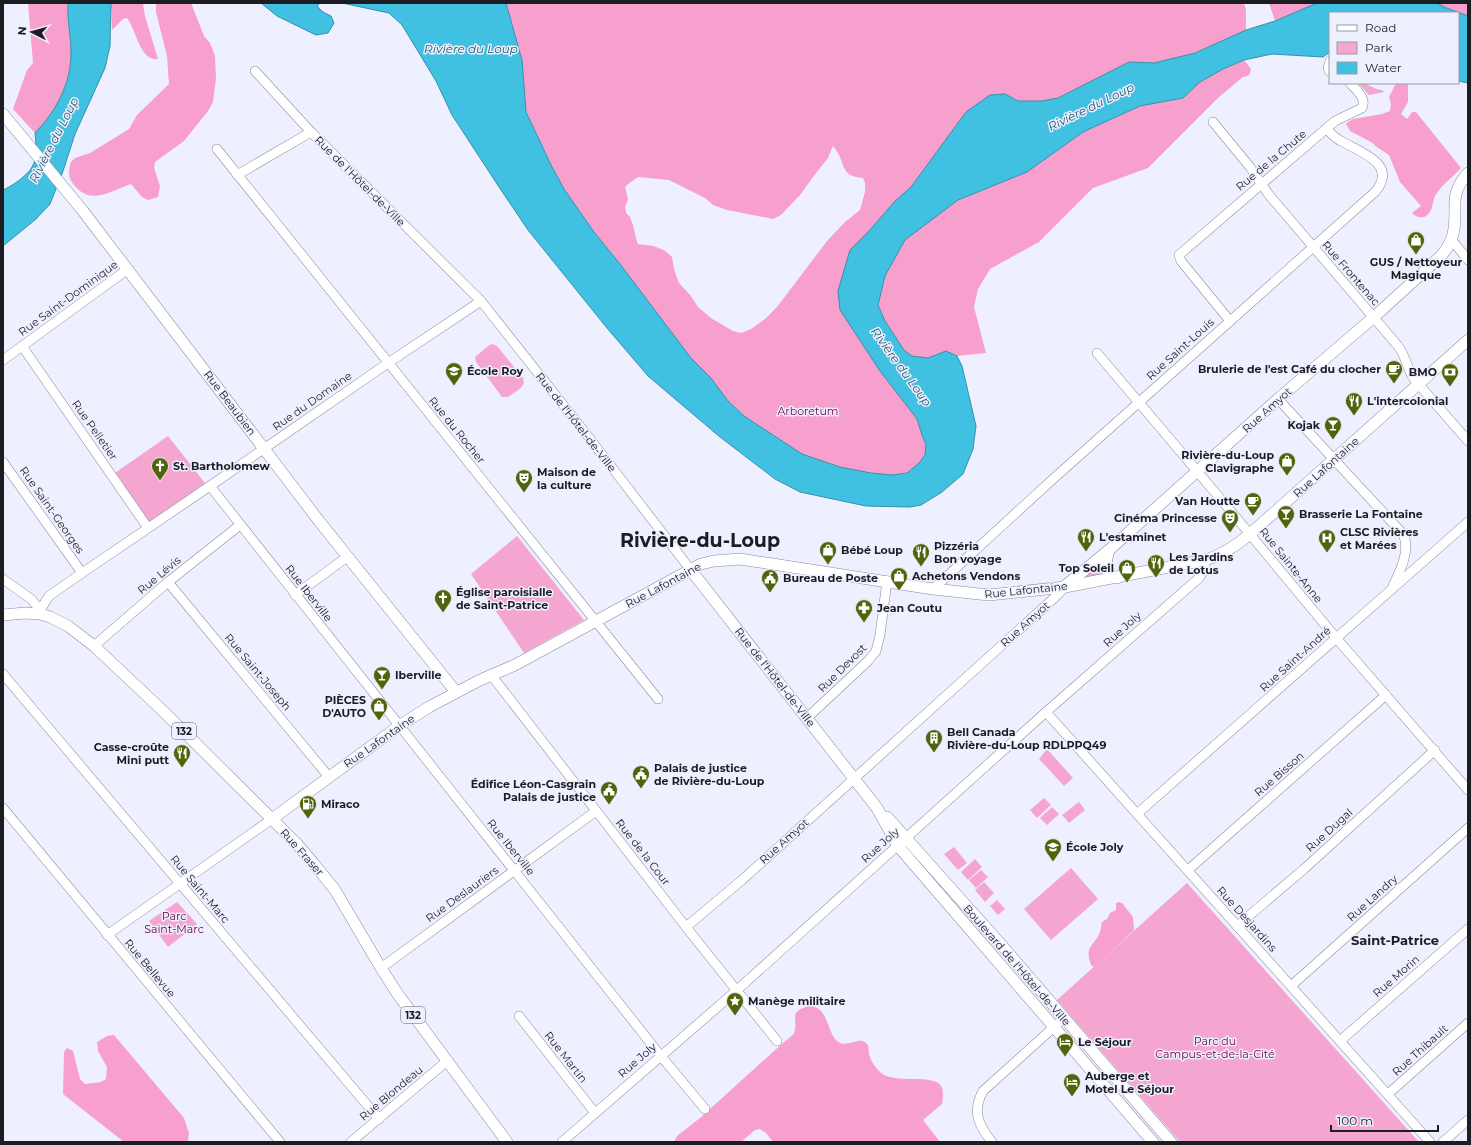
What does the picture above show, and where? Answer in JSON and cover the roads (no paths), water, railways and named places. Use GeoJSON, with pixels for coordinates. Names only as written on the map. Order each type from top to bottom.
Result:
{"type":"FeatureCollection","features":[{"type":"Feature","properties":{"kind":"main road","name":"Rue Beaubien"},"geometry":{"type":"LineString","coordinates":[[3,114],[83,211],[347,557],[456,692]]}},
{"type":"Feature","properties":{"kind":"main road","name":"Rue Amyot"},"geometry":{"type":"LineString","coordinates":[[1065,587],[1198,472],[1278,399],[1374,317],[1441,256],[1451,239],[1454,225],[1455,196],[1457,188],[1468,173]]}},
{"type":"Feature","properties":{"kind":"main road","name":"Rue Lafontaine"},"geometry":{"type":"LineString","coordinates":[[272,819],[399,726],[429,707],[456,692],[515,665],[690,569],[714,561],[740,559],[933,589],[989,595],[1065,587],[1205,560],[1227,551],[1250,534],[1468,340]]}},
{"type":"Feature","properties":{"kind":"main road"},"geometry":{"type":"LineString","coordinates":[[1109,550],[1106,561],[1107,568],[1113,576],[1118,578]]}},
{"type":"Feature","properties":{"kind":"main road","name":"Rue de l'Hôtel-de-Ville"},"geometry":{"type":"LineString","coordinates":[[690,569],[854,778]]}},
{"type":"Feature","properties":{"kind":"main road"},"geometry":{"type":"LineString","coordinates":[[3,611],[29,606],[40,609]]}},
{"type":"Feature","properties":{"kind":"main road","name":"132"},"geometry":{"type":"LineString","coordinates":[[3,615],[25,613],[40,609]]}},
{"type":"Feature","properties":{"kind":"main road","name":"Rue Fraser"},"geometry":{"type":"LineString","coordinates":[[40,609],[50,617],[75,631],[94,646],[297,844],[335,890],[381,968],[406,1006],[507,1142]]}},
{"type":"Feature","properties":{"kind":"main road","name":"Boulevard de l'Hôtel-de-Ville"},"geometry":{"type":"LineString","coordinates":[[854,778],[902,842],[1054,1027],[1153,1142]]}},
{"type":"Feature","properties":{"kind":"main road","name":"Boulevard de l'Hôtel-de-Ville"},"geometry":{"type":"LineString","coordinates":[[902,842],[1064,1018],[1171,1142]]}},
{"type":"Feature","properties":{"kind":"street","name":"Rue de l'Hôtel-de-Ville"},"geometry":{"type":"LineString","coordinates":[[255,71],[311,132],[481,301],[690,569]]}},
{"type":"Feature","properties":{"kind":"street","name":"Rue de la Chute"},"geometry":{"type":"LineString","coordinates":[[1230,321],[1178,257],[1180,253],[1335,121],[1342,116],[1359,110],[1363,106],[1362,98],[1351,84]]}},
{"type":"Feature","properties":{"kind":"street","name":"Rue Frontenac"},"geometry":{"type":"LineString","coordinates":[[1212,122],[1250,167],[1268,195],[1401,349],[1409,372],[1418,385],[1468,441]]}},
{"type":"Feature","properties":{"kind":"street","name":"Rue Saint-Louis"},"geometry":{"type":"LineString","coordinates":[[933,589],[1053,479],[1375,192],[1382,182],[1383,177],[1379,164],[1341,141],[1326,129]]}},
{"type":"Feature","properties":{"kind":"street"},"geometry":{"type":"LineString","coordinates":[[237,175],[311,132]]}},
{"type":"Feature","properties":{"kind":"street","name":"Rue du Rocher"},"geometry":{"type":"LineString","coordinates":[[217,149],[658,699]]}},
{"type":"Feature","properties":{"kind":"street"},"geometry":{"type":"LineString","coordinates":[[1451,239],[1468,260]]}},
{"type":"Feature","properties":{"kind":"street","name":"Rue Saint-Dominique"},"geometry":{"type":"LineString","coordinates":[[3,360],[128,269]]}},
{"type":"Feature","properties":{"kind":"street","name":"Rue du Domaine"},"geometry":{"type":"LineString","coordinates":[[40,609],[50,596],[82,573],[481,301]]}},
{"type":"Feature","properties":{"kind":"street","name":"Rue Pelletier"},"geometry":{"type":"LineString","coordinates":[[22,346],[148,528]]}},
{"type":"Feature","properties":{"kind":"street","name":"Rue Sainte-Anne"},"geometry":{"type":"LineString","coordinates":[[1097,353],[1337,639],[1435,750],[1468,790]]}},
{"type":"Feature","properties":{"kind":"street"},"geometry":{"type":"LineString","coordinates":[[1278,399],[1398,528],[1405,538],[1406,548],[1393,588]]}},
{"type":"Feature","properties":{"kind":"street","name":"Rue Saint-Georges"},"geometry":{"type":"LineString","coordinates":[[3,462],[82,573]]}},
{"type":"Feature","properties":{"kind":"street","name":"Rue Iberville"},"geometry":{"type":"LineString","coordinates":[[210,486],[660,1056],[704,1109]]}},
{"type":"Feature","properties":{"kind":"street","name":"Rue Saint-André"},"geometry":{"type":"LineString","coordinates":[[1138,814],[1468,522]]}},
{"type":"Feature","properties":{"kind":"street","name":"Rue Lévis"},"geometry":{"type":"LineString","coordinates":[[94,646],[168,582],[240,525]]}},
{"type":"Feature","properties":{"kind":"street"},"geometry":{"type":"LineString","coordinates":[[295,594],[347,557]]}},
{"type":"Feature","properties":{"kind":"street","name":"Rue Joly"},"geometry":{"type":"LineString","coordinates":[[562,1142],[736,991],[1184,590],[1203,572],[1205,560]]}},
{"type":"Feature","properties":{"kind":"street","name":"Rue Fraser"},"geometry":{"type":"LineString","coordinates":[[3,579],[31,599],[40,609]]}},
{"type":"Feature","properties":{"kind":"street","name":"Rue Devost"},"geometry":{"type":"LineString","coordinates":[[808,718],[868,661],[876,650],[880,635],[886,581]]}},
{"type":"Feature","properties":{"kind":"street","name":"Rue Saint-Joseph"},"geometry":{"type":"LineString","coordinates":[[168,582],[329,777]]}},
{"type":"Feature","properties":{"kind":"street","name":"Rue Amyot"},"geometry":{"type":"LineString","coordinates":[[686,927],[742,880],[1065,587]]}},
{"type":"Feature","properties":{"kind":"street","name":"Rue Saint-Marc"},"geometry":{"type":"LineString","coordinates":[[3,674],[379,1119]]}},
{"type":"Feature","properties":{"kind":"street","name":"Rue de la Cour"},"geometry":{"type":"LineString","coordinates":[[492,676],[686,927],[777,1041]]}},
{"type":"Feature","properties":{"kind":"street","name":"Rue Bisson"},"geometry":{"type":"LineString","coordinates":[[1188,870],[1386,695]]}},
{"type":"Feature","properties":{"kind":"street","name":"Rue Desjardins"},"geometry":{"type":"LineString","coordinates":[[1046,712],[1430,1142]]}},
{"type":"Feature","properties":{"kind":"street","name":"Rue Dugal"},"geometry":{"type":"LineString","coordinates":[[1237,926],[1304,869],[1435,750]]}},
{"type":"Feature","properties":{"kind":"street","name":"Rue Bellevue"},"geometry":{"type":"LineString","coordinates":[[3,808],[280,1142]]}},
{"type":"Feature","properties":{"kind":"street","name":"Rue Deslauriers"},"geometry":{"type":"LineString","coordinates":[[381,968],[596,811]]}},
{"type":"Feature","properties":{"kind":"street","name":"Rue Lafontaine"},"geometry":{"type":"LineString","coordinates":[[107,935],[272,819]]}},
{"type":"Feature","properties":{"kind":"street","name":"Rue Landry"},"geometry":{"type":"LineString","coordinates":[[1291,986],[1468,828]]}},
{"type":"Feature","properties":{"kind":"street","name":"Rue Morin"},"geometry":{"type":"LineString","coordinates":[[1340,1041],[1468,929]]}},
{"type":"Feature","properties":{"kind":"street","name":"Rue Martin"},"geometry":{"type":"LineString","coordinates":[[519,1016],[595,1113]]}},
{"type":"Feature","properties":{"kind":"street"},"geometry":{"type":"LineString","coordinates":[[992,1142],[979,1124],[977,1112],[979,1098],[989,1085],[1064,1018]]}},
{"type":"Feature","properties":{"kind":"street","name":"Rue Thibault"},"geometry":{"type":"LineString","coordinates":[[1388,1094],[1468,1023]]}},
{"type":"Feature","properties":{"kind":"street","name":"Rue Blondeau"},"geometry":{"type":"LineString","coordinates":[[351,1142],[447,1061]]}},
{"type":"Feature","properties":{"kind":"street"},"geometry":{"type":"LineString","coordinates":[[1443,1142],[1468,1120]]}},
{"type":"Feature","properties":{"kind":"water","name":"Rivière du Loup"},"geometry":{"type":"Polygon","coordinates":[[[68,3],[111,3],[110,46],[105,68],[75,134],[50,204],[36,219],[3,246],[3,190],[27,174],[32,167],[36,155],[35,133],[43,125],[56,106],[68,75],[71,53],[68,3]]]}},
{"type":"Feature","properties":{"kind":"water"},"geometry":{"type":"Polygon","coordinates":[[[261,3],[320,3],[317,6],[323,12],[331,16],[334,23],[328,33],[316,35],[277,16],[261,3]]]}},
{"type":"Feature","properties":{"kind":"water","name":"Rivière du Loup"},"geometry":{"type":"Polygon","coordinates":[[[342,3],[506,3],[522,60],[526,112],[551,165],[564,189],[594,232],[691,358],[711,378],[728,401],[744,416],[802,454],[840,467],[871,473],[893,475],[907,473],[919,463],[925,455],[926,445],[917,419],[880,371],[840,310],[838,291],[850,250],[895,201],[911,187],[966,112],[990,95],[1005,94],[1018,101],[1042,101],[1058,98],[1129,62],[1154,63],[1195,53],[1246,30],[1275,21],[1317,3],[1437,3],[1457,12],[1329,12],[1329,53],[1323,57],[1272,54],[1244,60],[1223,69],[1200,82],[1183,98],[1140,106],[1083,132],[1027,172],[958,200],[905,240],[885,276],[878,305],[885,321],[904,350],[912,356],[928,358],[946,351],[957,356],[962,366],[976,426],[973,449],[963,474],[942,492],[921,505],[910,507],[866,506],[800,492],[775,479],[720,437],[648,376],[528,230],[452,115],[436,81],[402,25],[389,13],[342,3]]]}},
{"type":"Feature","properties":{"kind":"water","name":"Rivière du Loup"},"geometry":{"type":"Polygon","coordinates":[[[1459,13],[1468,16],[1468,83],[1459,81],[1459,13]]]}},
{"type":"Feature","properties":{"kind":"place","name":"GUS / Nettoyeur Magique"},"geometry":{"type":"Point","coordinates":[1416,255]}},
{"type":"Feature","properties":{"kind":"place","name":"Brulerie de l'est Café du clocher"},"geometry":{"type":"Point","coordinates":[1394,384]}},
{"type":"Feature","properties":{"kind":"place","name":"École Roy"},"geometry":{"type":"Point","coordinates":[454,386]}},
{"type":"Feature","properties":{"kind":"place","name":"BMO"},"geometry":{"type":"Point","coordinates":[1450,387]}},
{"type":"Feature","properties":{"kind":"place","name":"L'intercolonial"},"geometry":{"type":"Point","coordinates":[1354,416]}},
{"type":"Feature","properties":{"kind":"place","name":"Kojak"},"geometry":{"type":"Point","coordinates":[1333,440]}},
{"type":"Feature","properties":{"kind":"place","name":"Rivière-du-Loup Clavigraphe"},"geometry":{"type":"Point","coordinates":[1287,476]}},
{"type":"Feature","properties":{"kind":"place","name":"St. Bartholomew"},"geometry":{"type":"Point","coordinates":[160,481]}},
{"type":"Feature","properties":{"kind":"place","name":"Maison de la culture"},"geometry":{"type":"Point","coordinates":[524,493]}},
{"type":"Feature","properties":{"kind":"place","name":"Van Houtte"},"geometry":{"type":"Point","coordinates":[1253,516]}},
{"type":"Feature","properties":{"kind":"place","name":"Brasserie La Fontaine"},"geometry":{"type":"Point","coordinates":[1286,529]}},
{"type":"Feature","properties":{"kind":"place","name":"Cinéma Princesse"},"geometry":{"type":"Point","coordinates":[1230,533]}},
{"type":"Feature","properties":{"kind":"place","name":"L'estaminet"},"geometry":{"type":"Point","coordinates":[1086,552]}},
{"type":"Feature","properties":{"kind":"place","name":"CLSC Rivières et Marées"},"geometry":{"type":"Point","coordinates":[1327,553]}},
{"type":"Feature","properties":{"kind":"place","name":"Bébé Loup"},"geometry":{"type":"Point","coordinates":[828,565]}},
{"type":"Feature","properties":{"kind":"place","name":"Pizzéria Bon voyage"},"geometry":{"type":"Point","coordinates":[921,567]}},
{"type":"Feature","properties":{"kind":"place","name":"Les Jardins de Lotus"},"geometry":{"type":"Point","coordinates":[1156,578]}},
{"type":"Feature","properties":{"kind":"place","name":"Top Soleil"},"geometry":{"type":"Point","coordinates":[1127,583]}},
{"type":"Feature","properties":{"kind":"place","name":"Achetons Vendons"},"geometry":{"type":"Point","coordinates":[899,591]}},
{"type":"Feature","properties":{"kind":"place","name":"Bureau de Poste"},"geometry":{"type":"Point","coordinates":[770,593]}},
{"type":"Feature","properties":{"kind":"place","name":"Église paroisialle de Saint-Patrice"},"geometry":{"type":"Point","coordinates":[443,613]}},
{"type":"Feature","properties":{"kind":"place","name":"Jean Coutu"},"geometry":{"type":"Point","coordinates":[864,623]}},
{"type":"Feature","properties":{"kind":"place","name":"Iberville"},"geometry":{"type":"Point","coordinates":[382,690]}},
{"type":"Feature","properties":{"kind":"place","name":"PIÈCES D'AUTO"},"geometry":{"type":"Point","coordinates":[379,721]}},
{"type":"Feature","properties":{"kind":"place","name":"Bell Canada Rivière-du-Loup RDLPPQ49"},"geometry":{"type":"Point","coordinates":[934,753]}},
{"type":"Feature","properties":{"kind":"place","name":"Casse-croûte Mini putt"},"geometry":{"type":"Point","coordinates":[182,768]}},
{"type":"Feature","properties":{"kind":"place","name":"Palais de justice de Rivière-du-Loup"},"geometry":{"type":"Point","coordinates":[641,789]}},
{"type":"Feature","properties":{"kind":"place","name":"Édifice Léon-Casgrain Palais de justice"},"geometry":{"type":"Point","coordinates":[609,805]}},
{"type":"Feature","properties":{"kind":"place","name":"Miraco"},"geometry":{"type":"Point","coordinates":[308,819]}},
{"type":"Feature","properties":{"kind":"place","name":"École Joly"},"geometry":{"type":"Point","coordinates":[1053,862]}},
{"type":"Feature","properties":{"kind":"place","name":"Manège militaire"},"geometry":{"type":"Point","coordinates":[735,1016]}},
{"type":"Feature","properties":{"kind":"place","name":"Le Séjour"},"geometry":{"type":"Point","coordinates":[1065,1057]}},
{"type":"Feature","properties":{"kind":"place","name":"Auberge et Motel Le Séjour"},"geometry":{"type":"Point","coordinates":[1072,1097]}},
{"type":"Feature","properties":{"kind":"district","name":"Rivière-du-Loup"},"geometry":{"type":"Point","coordinates":[700,540]}},
{"type":"Feature","properties":{"kind":"district","name":"Saint-Patrice"},"geometry":{"type":"Point","coordinates":[1395,940]}},
{"type":"Feature","properties":{"kind":"park label","name":"Arboretum"},"geometry":{"type":"Point","coordinates":[808,411]}},
{"type":"Feature","properties":{"kind":"park label","name":"Parc Saint-Marc"},"geometry":{"type":"Point","coordinates":[174,922]}},
{"type":"Feature","properties":{"kind":"park label","name":"Parc du Campus-et-de-la-Cité"},"geometry":{"type":"Point","coordinates":[1215,1047]}}]}
